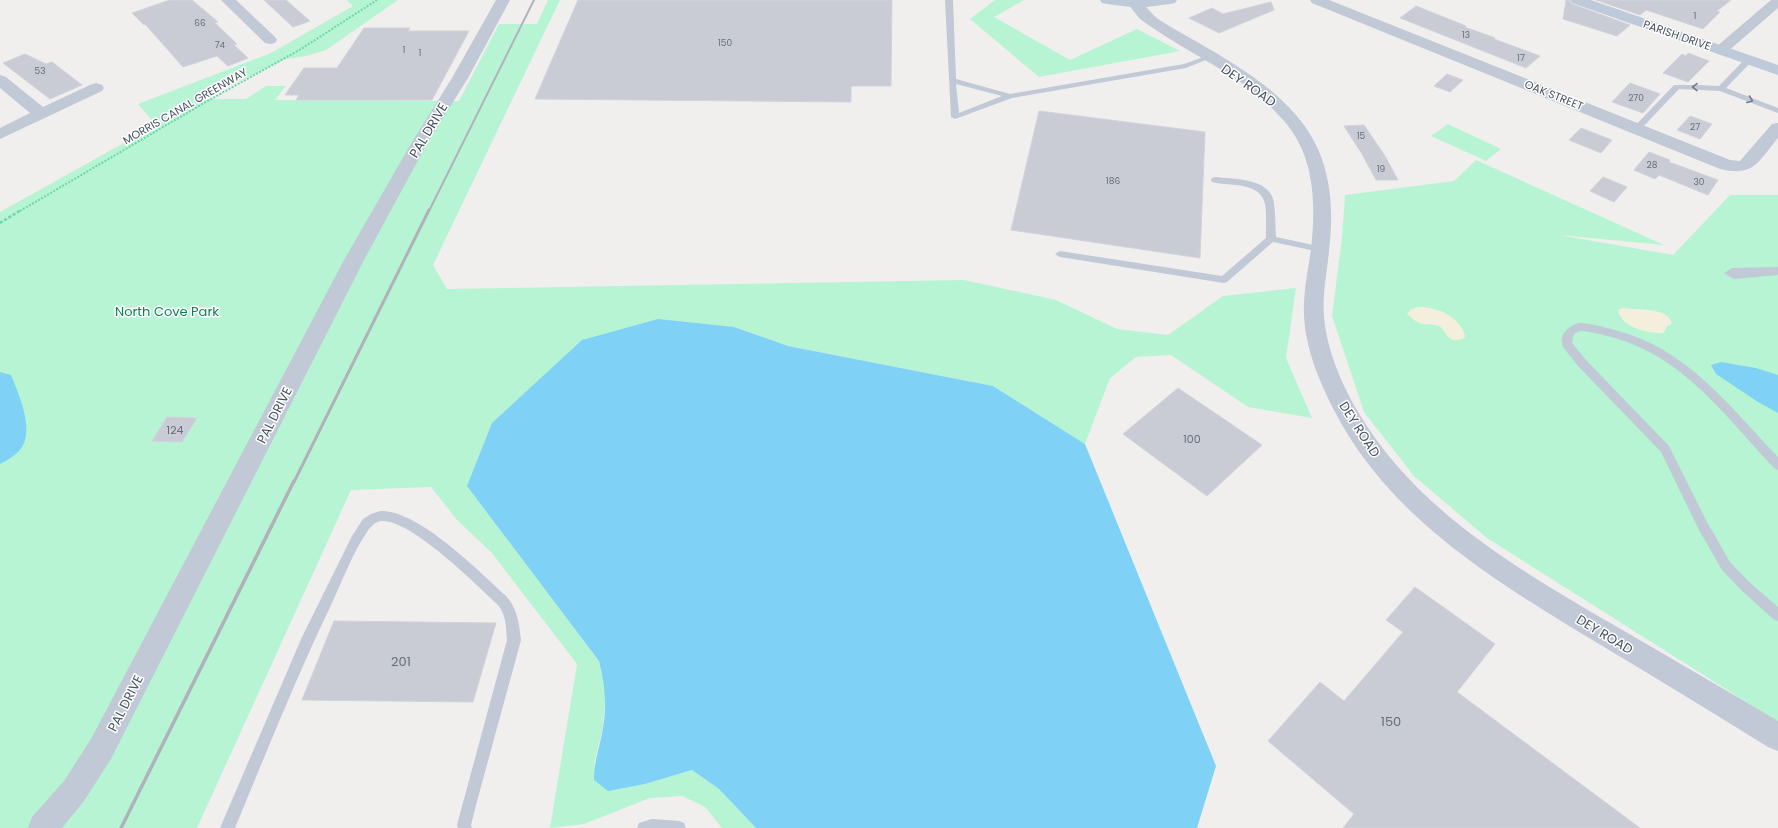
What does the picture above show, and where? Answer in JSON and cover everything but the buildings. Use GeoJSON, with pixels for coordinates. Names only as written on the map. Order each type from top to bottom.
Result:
{"type":"FeatureCollection","features":[{"type":"Feature","properties":{"kind":"street"},"geometry":{"type":"LineString","coordinates":[[228,0],[270,40]]}},
{"type":"Feature","properties":{"kind":"street","name":"PAL DRIVE"},"geometry":{"type":"LineString","coordinates":[[43,828],[74,791],[101,749],[354,260],[420,142],[460,78],[503,0]]}},
{"type":"Feature","properties":{"kind":"street"},"geometry":{"type":"LineString","coordinates":[[1107,0],[1135,4],[1170,0]]}},
{"type":"Feature","properties":{"kind":"street","name":"OAK STREET"},"geometry":{"type":"LineString","coordinates":[[1317,0],[1726,165],[1740,167],[1746,165],[1778,128]]}},
{"type":"Feature","properties":{"kind":"street","name":"PARISH DRIVE"},"geometry":{"type":"LineString","coordinates":[[1577,0],[1778,70]]}},
{"type":"Feature","properties":{"kind":"street"},"geometry":{"type":"LineString","coordinates":[[1721,50],[1778,1]]}},
{"type":"Feature","properties":{"kind":"street","name":"DEY ROAD"},"geometry":{"type":"LineString","coordinates":[[1135,4],[1145,16],[1153,22],[1256,86],[1290,117],[1303,134],[1313,153],[1320,174],[1323,195],[1320,249],[1314,290],[1314,318],[1320,349],[1331,382],[1348,415],[1362,438],[1388,472],[1445,529],[1487,562],[1534,593],[1778,737]]}},
{"type":"Feature","properties":{"kind":"street"},"geometry":{"type":"LineString","coordinates":[[0,80],[41,114]]}},
{"type":"Feature","properties":{"kind":"street"},"geometry":{"type":"LineString","coordinates":[[0,134],[96,88]]}},
{"type":"Feature","properties":{"kind":"lane"},"geometry":{"type":"LineString","coordinates":[[948,0],[955,117],[1010,96],[1186,66],[1209,57]]}},
{"type":"Feature","properties":{"kind":"lane"},"geometry":{"type":"LineString","coordinates":[[1721,89],[1750,60]]}},
{"type":"Feature","properties":{"kind":"lane"},"geometry":{"type":"LineString","coordinates":[[952,80],[1010,96]]}},
{"type":"Feature","properties":{"kind":"lane"},"geometry":{"type":"LineString","coordinates":[[1636,129],[1677,87],[1721,89],[1778,111]]}},
{"type":"Feature","properties":{"kind":"lane"},"geometry":{"type":"LineString","coordinates":[[1215,180],[1251,185],[1263,190],[1268,197],[1272,239]]}},
{"type":"Feature","properties":{"kind":"lane"},"geometry":{"type":"LineString","coordinates":[[1272,239],[1320,249]]}},
{"type":"Feature","properties":{"kind":"lane"},"geometry":{"type":"LineString","coordinates":[[1060,254],[1224,280],[1272,239]]}},
{"type":"Feature","properties":{"kind":"lane"},"geometry":{"type":"LineString","coordinates":[[1778,465],[1732,414],[1705,388],[1664,355],[1647,345],[1609,332],[1580,326],[1570,331],[1567,344],[1582,363],[1665,449],[1726,566],[1744,585],[1778,615]]}},
{"type":"Feature","properties":{"kind":"lane"},"geometry":{"type":"LineString","coordinates":[[227,828],[307,641],[364,524],[387,516],[401,520],[432,540],[506,605],[513,621],[514,640],[469,805],[464,825],[465,828]]}},
{"type":"Feature","properties":{"kind":"lane"},"geometry":{"type":"LineString","coordinates":[[644,828],[652,826],[679,828]]}},
{"type":"Feature","properties":{"kind":"path","name":"MORRIS CANAL GREENWAY"},"geometry":{"type":"LineString","coordinates":[[0,223],[204,103],[301,49],[377,0]]}},
{"type":"Feature","properties":{"kind":"green space","name":"North Cove Park"},"geometry":{"type":"Polygon","coordinates":[[[347,0],[398,0],[326,50],[306,56],[286,59],[203,99],[246,99],[266,86],[286,86],[275,100],[459,101],[499,24],[537,24],[548,0],[560,0],[433,265],[447,289],[964,280],[1056,300],[1117,329],[1168,335],[1223,296],[1296,288],[1286,358],[1312,418],[1248,407],[1171,355],[1136,357],[1110,378],[1085,444],[993,386],[788,346],[734,327],[468,486],[599,661],[606,690],[603,728],[594,764],[645,784],[692,770],[719,789],[756,828],[722,828],[705,807],[682,796],[650,798],[584,824],[550,828],[577,664],[492,553],[457,520],[431,487],[351,490],[197,828],[0,828],[0,212],[156,125],[138,104],[271,53],[353,6],[347,0]]]}},
{"type":"Feature","properties":{"kind":"green space"},"geometry":{"type":"Polygon","coordinates":[[[995,0],[1024,0],[994,17],[1070,60],[1137,29],[1180,51],[1039,77],[970,19],[995,0]]]}},
{"type":"Feature","properties":{"kind":"green space"},"geometry":{"type":"Polygon","coordinates":[[[1448,124],[1501,149],[1486,161],[1431,136],[1448,124]]]}},
{"type":"Feature","properties":{"kind":"green space"},"geometry":{"type":"Polygon","coordinates":[[[1476,160],[1664,245],[1559,235],[1673,255],[1730,195],[1778,195],[1778,722],[1487,538],[1414,476],[1364,412],[1332,316],[1342,238],[1345,195],[1454,181],[1476,160]]]}},
{"type":"Feature","properties":{"kind":"sand"},"geometry":{"type":"Polygon","coordinates":[[[1426,307],[1440,311],[1453,318],[1462,329],[1465,336],[1464,338],[1458,340],[1451,339],[1439,326],[1421,323],[1407,314],[1411,309],[1426,307]]]}},
{"type":"Feature","properties":{"kind":"sand"},"geometry":{"type":"Polygon","coordinates":[[[1623,308],[1643,309],[1659,312],[1670,319],[1672,324],[1667,326],[1662,333],[1649,332],[1636,328],[1624,321],[1620,316],[1618,310],[1623,308]]]}},
{"type":"Feature","properties":{"kind":"water"},"geometry":{"type":"Polygon","coordinates":[[[658,319],[734,327],[788,346],[993,386],[1085,444],[1216,766],[1197,828],[756,828],[719,789],[692,770],[645,784],[608,791],[594,780],[595,766],[605,711],[604,686],[599,661],[467,486],[492,423],[582,340],[658,319]]]}},
{"type":"Feature","properties":{"kind":"water"},"geometry":{"type":"Polygon","coordinates":[[[1721,362],[1756,368],[1778,375],[1778,413],[1758,402],[1716,374],[1711,365],[1721,362]]]}},
{"type":"Feature","properties":{"kind":"water"},"geometry":{"type":"Polygon","coordinates":[[[0,372],[11,375],[25,414],[26,435],[18,452],[0,464],[0,372]]]}},
{"type":"Feature","properties":{"kind":"railway"},"geometry":{"type":"LineString","coordinates":[[429,211],[534,0]]}},
{"type":"Feature","properties":{"kind":"railway"},"geometry":{"type":"LineString","coordinates":[[294,482],[429,210]]}},
{"type":"Feature","properties":{"kind":"railway"},"geometry":{"type":"LineString","coordinates":[[121,828],[294,481]]}}]}
